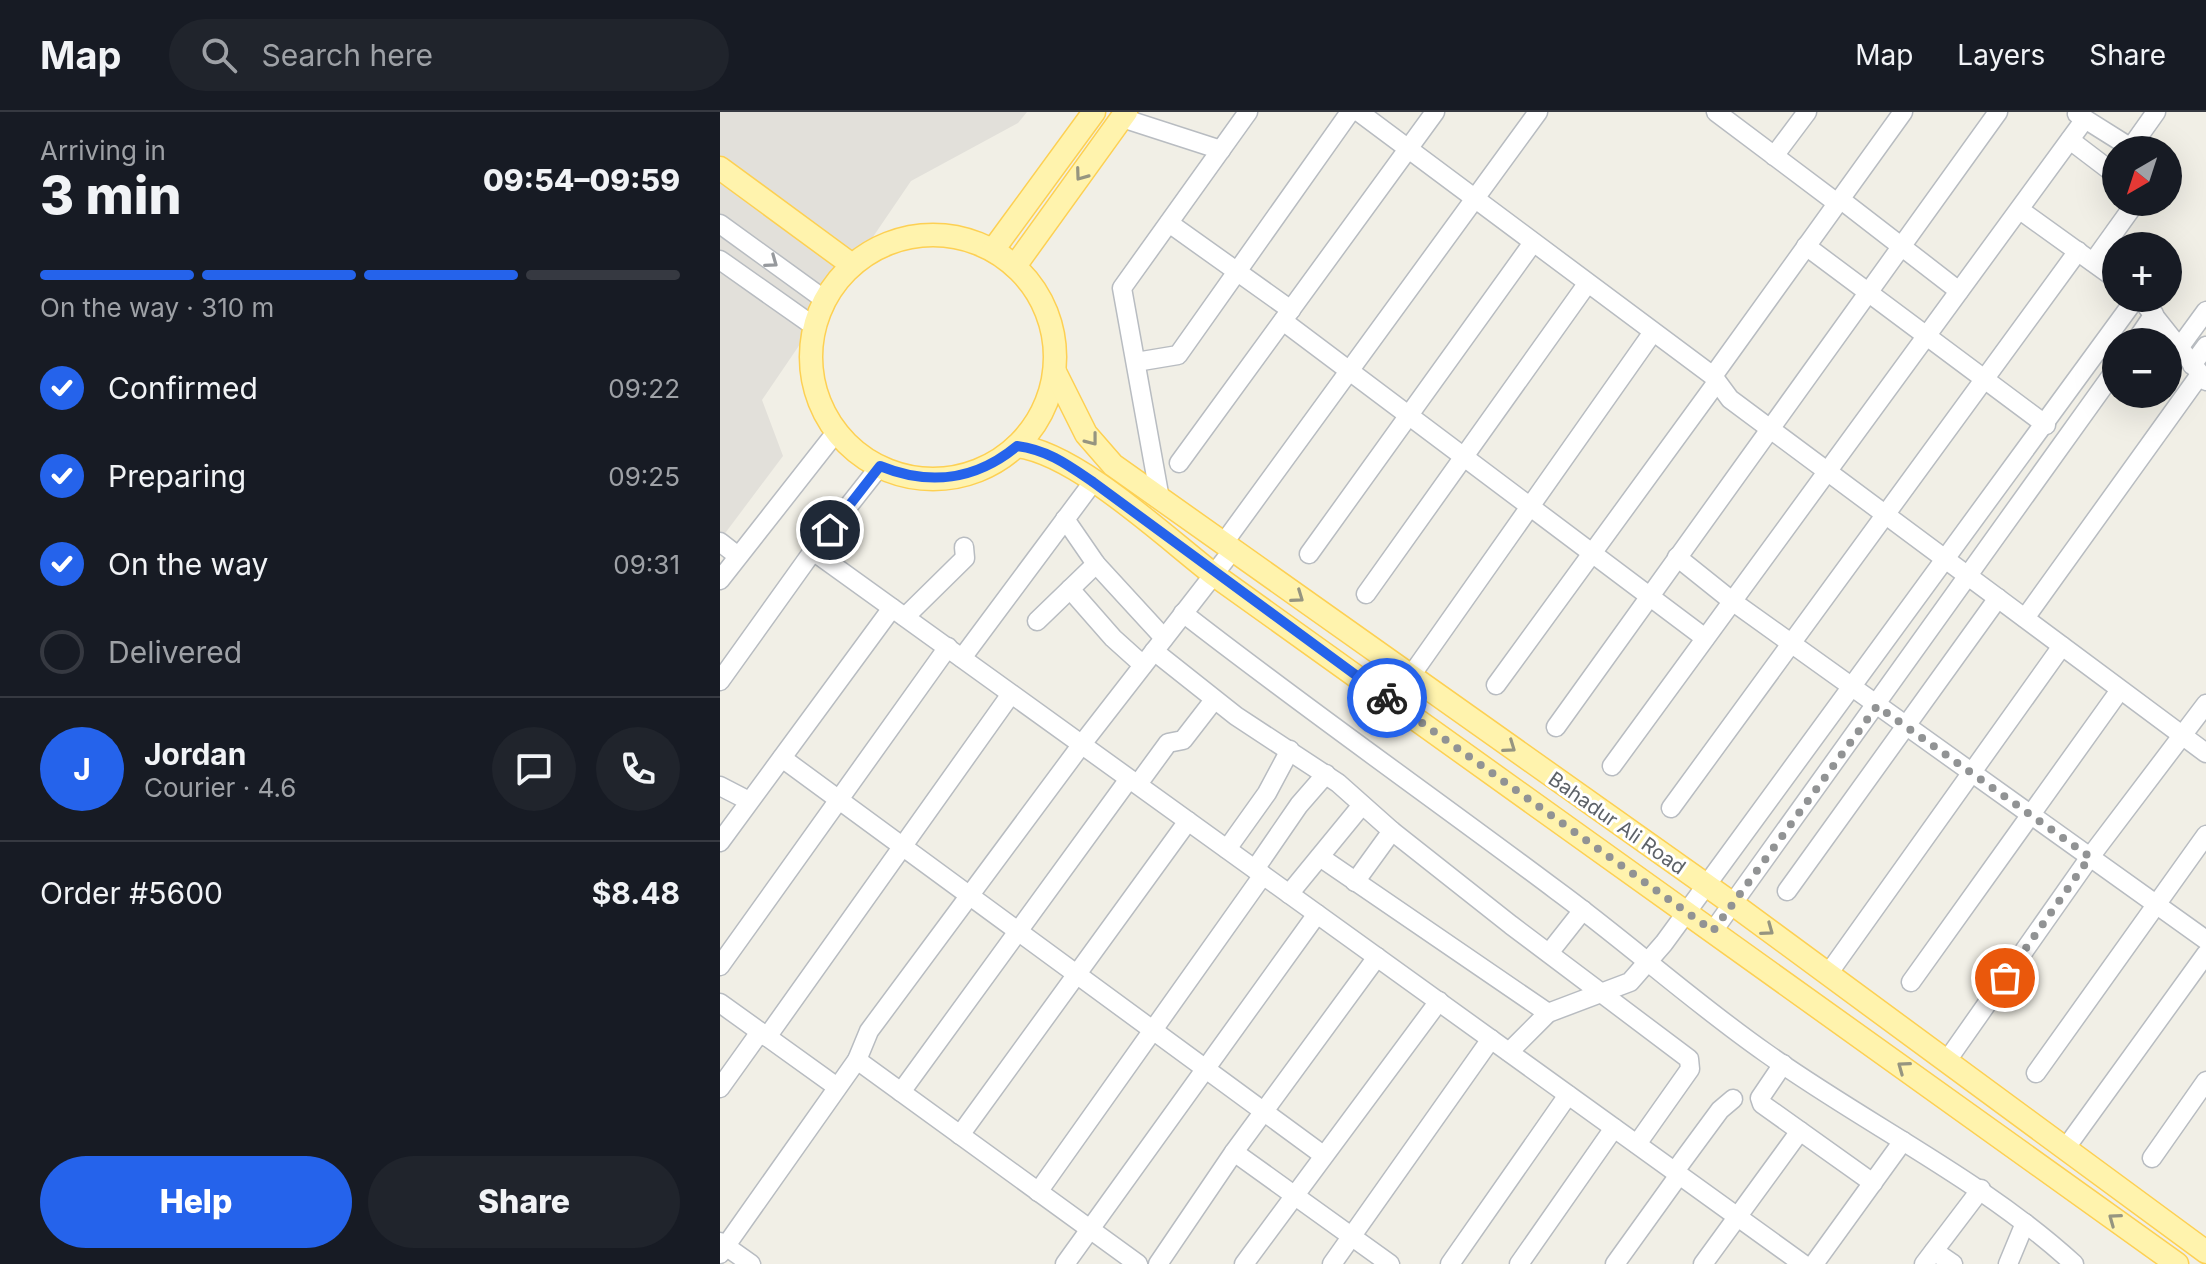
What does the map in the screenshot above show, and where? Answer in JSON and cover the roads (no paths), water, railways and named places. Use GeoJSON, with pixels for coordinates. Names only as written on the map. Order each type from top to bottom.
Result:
{"type":"FeatureCollection","features":[{"type":"Feature","properties":{"kind":"main road"},"geometry":{"type":"LineString","coordinates":[[993,250],[1094,112]]}},
{"type":"Feature","properties":{"kind":"main road"},"geometry":{"type":"LineString","coordinates":[[1015,266],[1124,115]]}},
{"type":"Feature","properties":{"kind":"main road"},"geometry":{"type":"LineString","coordinates":[[720,168],[852,265]]}},
{"type":"Feature","properties":{"kind":"main road"},"geometry":{"type":"LineString","coordinates":[[911,236],[961,238],[993,250],[1015,266],[1036,292],[1047,314],[1054,338],[1055,372],[1038,420],[1017,446],[990,465],[943,478],[911,476],[880,466],[849,445],[837,431],[814,381],[811,363],[815,327],[825,300],[852,265],[880,246],[911,236]]}},
{"type":"Feature","properties":{"kind":"main road","name":"Bahadur Ali Road"},"geometry":{"type":"LineString","coordinates":[[1055,372],[1073,413],[1113,465],[1733,904],[2206,1252]]}},
{"type":"Feature","properties":{"kind":"main road","name":"Bahadur Ali Road"},"geometry":{"type":"LineString","coordinates":[[1017,446],[1051,454],[1093,482],[1213,574],[2177,1264]]}},
{"type":"Feature","properties":{"kind":"street"},"geometry":{"type":"LineString","coordinates":[[1160,499],[1122,288],[1248,112]]}},
{"type":"Feature","properties":{"kind":"street"},"geometry":{"type":"LineString","coordinates":[[1136,362],[1178,355],[1350,112]]}},
{"type":"Feature","properties":{"kind":"street"},"geometry":{"type":"LineString","coordinates":[[1359,112],[1715,379],[1730,399],[2206,753]]}},
{"type":"Feature","properties":{"kind":"street"},"geometry":{"type":"LineString","coordinates":[[1179,463],[1435,112]]}},
{"type":"Feature","properties":{"kind":"street"},"geometry":{"type":"LineString","coordinates":[[751,1264],[722,1248],[857,1060],[869,1031],[1082,744],[1213,574],[1349,371],[1538,112]]}},
{"type":"Feature","properties":{"kind":"street"},"geometry":{"type":"LineString","coordinates":[[1774,156],[1807,112]]}},
{"type":"Feature","properties":{"kind":"street"},"geometry":{"type":"LineString","coordinates":[[1496,685],[1903,112]]}},
{"type":"Feature","properties":{"kind":"street"},"geometry":{"type":"LineString","coordinates":[[1556,727],[1768,427],[1998,112]]}},
{"type":"Feature","properties":{"kind":"street"},"geometry":{"type":"LineString","coordinates":[[1612,766],[2020,210],[2070,140],[2080,116],[2128,146],[2156,112]]}},
{"type":"Feature","properties":{"kind":"street"},"geometry":{"type":"LineString","coordinates":[[1721,113],[1774,156],[1959,291]]}},
{"type":"Feature","properties":{"kind":"street"},"geometry":{"type":"LineString","coordinates":[[1124,115],[1221,150]]}},
{"type":"Feature","properties":{"kind":"street"},"geometry":{"type":"LineString","coordinates":[[2070,140],[2102,164]]}},
{"type":"Feature","properties":{"kind":"street"},"geometry":{"type":"LineString","coordinates":[[2020,210],[2102,269]]}},
{"type":"Feature","properties":{"kind":"street"},"geometry":{"type":"LineString","coordinates":[[1671,808],[1985,379],[2085,256],[2123,216]]}},
{"type":"Feature","properties":{"kind":"street"},"geometry":{"type":"LineString","coordinates":[[1169,223],[1238,271],[1349,371],[1705,638]]}},
{"type":"Feature","properties":{"kind":"street"},"geometry":{"type":"LineString","coordinates":[[720,224],[825,300]]}},
{"type":"Feature","properties":{"kind":"street"},"geometry":{"type":"LineString","coordinates":[[1309,554],[1532,244]]}},
{"type":"Feature","properties":{"kind":"street"},"geometry":{"type":"LineString","coordinates":[[1806,246],[2046,425]]}},
{"type":"Feature","properties":{"kind":"street"},"geometry":{"type":"LineString","coordinates":[[720,260],[815,327]]}},
{"type":"Feature","properties":{"kind":"street"},"geometry":{"type":"LineString","coordinates":[[1366,594],[1587,284]]}},
{"type":"Feature","properties":{"kind":"street"},"geometry":{"type":"LineString","coordinates":[[2182,344],[2206,311]]}},
{"type":"Feature","properties":{"kind":"street"},"geometry":{"type":"LineString","coordinates":[[1509,1052],[1548,1013],[1630,982],[1688,914],[2128,312]]}},
{"type":"Feature","properties":{"kind":"street"},"geometry":{"type":"LineString","coordinates":[[2144,328],[2154,314],[2164,328]]}},
{"type":"Feature","properties":{"kind":"street"},"geometry":{"type":"LineString","coordinates":[[1410,677],[1653,332]]}},
{"type":"Feature","properties":{"kind":"street"},"geometry":{"type":"LineString","coordinates":[[2025,618],[2199,374],[2206,346]]}},
{"type":"Feature","properties":{"kind":"street"},"geometry":{"type":"LineString","coordinates":[[2182,352],[2199,374]]}},
{"type":"Feature","properties":{"kind":"street"},"geometry":{"type":"LineString","coordinates":[[1713,931],[1970,577],[2102,389]]}},
{"type":"Feature","properties":{"kind":"street"},"geometry":{"type":"LineString","coordinates":[[720,580],[837,431]]}},
{"type":"Feature","properties":{"kind":"street"},"geometry":{"type":"LineString","coordinates":[[720,681],[813,551],[880,466]]}},
{"type":"Feature","properties":{"kind":"street"},"geometry":{"type":"LineString","coordinates":[[720,966],[840,799],[1093,482]]}},
{"type":"Feature","properties":{"kind":"street"},"geometry":{"type":"LineString","coordinates":[[1065,519],[1153,651],[1214,700],[1326,774],[1392,831],[1602,991],[1691,1064],[1637,1144]]}},
{"type":"Feature","properties":{"kind":"street"},"geometry":{"type":"LineString","coordinates":[[720,542],[738,556]]}},
{"type":"Feature","properties":{"kind":"street"},"geometry":{"type":"LineString","coordinates":[[720,842],[782,758],[899,612],[965,558],[964,547]]}},
{"type":"Feature","properties":{"kind":"street"},"geometry":{"type":"LineString","coordinates":[[813,551],[1637,1144],[1796,1262]]}},
{"type":"Feature","properties":{"kind":"street"},"geometry":{"type":"LineString","coordinates":[[1677,557],[1732,601],[1877,706],[2206,940]]}},
{"type":"Feature","properties":{"kind":"street"},"geometry":{"type":"LineString","coordinates":[[1037,621],[1096,564]]}},
{"type":"Feature","properties":{"kind":"street"},"geometry":{"type":"LineString","coordinates":[[1070,589],[1113,638],[1153,651]]}},
{"type":"Feature","properties":{"kind":"street"},"geometry":{"type":"LineString","coordinates":[[1787,891],[1998,598]]}},
{"type":"Feature","properties":{"kind":"street"},"geometry":{"type":"LineString","coordinates":[[1183,613],[1340,734],[1583,910],[1722,1021],[1783,1064],[1981,1189],[2074,1264]]}},
{"type":"Feature","properties":{"kind":"street"},"geometry":{"type":"LineString","coordinates":[[1828,974],[2062,646]]}},
{"type":"Feature","properties":{"kind":"street"},"geometry":{"type":"LineString","coordinates":[[1911,982],[2120,690]]}},
{"type":"Feature","properties":{"kind":"street"},"geometry":{"type":"LineString","coordinates":[[720,1088],[764,1034],[903,846],[1011,694]]}},
{"type":"Feature","properties":{"kind":"street"},"geometry":{"type":"LineString","coordinates":[[901,1092],[1019,928],[1134,782],[1168,743],[1183,740],[1214,700]]}},
{"type":"Feature","properties":{"kind":"street"},"geometry":{"type":"LineString","coordinates":[[1946,1062],[2090,857],[2206,704]]}},
{"type":"Feature","properties":{"kind":"street"},"geometry":{"type":"LineString","coordinates":[[1227,849],[1267,793],[1290,750]]}},
{"type":"Feature","properties":{"kind":"street"},"geometry":{"type":"LineString","coordinates":[[782,758],[1019,928],[1323,1155]]}},
{"type":"Feature","properties":{"kind":"street"},"geometry":{"type":"LineString","coordinates":[[1038,1192],[1326,774]]}},
{"type":"Feature","properties":{"kind":"street"},"geometry":{"type":"LineString","coordinates":[[720,786],[749,801]]}},
{"type":"Feature","properties":{"kind":"street"},"geometry":{"type":"LineString","coordinates":[[1289,894],[1362,805]]}},
{"type":"Feature","properties":{"kind":"street"},"geometry":{"type":"LineString","coordinates":[[960,1135],[1188,821]]}},
{"type":"Feature","properties":{"kind":"street"},"geometry":{"type":"LineString","coordinates":[[1355,882],[1392,831]]}},
{"type":"Feature","properties":{"kind":"street"},"geometry":{"type":"LineString","coordinates":[[2036,1073],[2206,835]]}},
{"type":"Feature","properties":{"kind":"street"},"geometry":{"type":"LineString","coordinates":[[1320,857],[1548,1013]]}},
{"type":"Feature","properties":{"kind":"street"},"geometry":{"type":"LineString","coordinates":[[1549,953],[1583,910]]}},
{"type":"Feature","properties":{"kind":"street"},"geometry":{"type":"LineString","coordinates":[[1065,1264],[1317,914]]}},
{"type":"Feature","properties":{"kind":"street"},"geometry":{"type":"LineString","coordinates":[[2065,1149],[2206,954]]}},
{"type":"Feature","properties":{"kind":"street"},"geometry":{"type":"LineString","coordinates":[[1158,1264],[1234,1152],[1377,957]]}},
{"type":"Feature","properties":{"kind":"street"},"geometry":{"type":"LineString","coordinates":[[2191,977],[2206,989]]}},
{"type":"Feature","properties":{"kind":"street"},"geometry":{"type":"LineString","coordinates":[[1244,1264],[1439,1001]]}},
{"type":"Feature","properties":{"kind":"street"},"geometry":{"type":"LineString","coordinates":[[720,1003],[837,1087]]}},
{"type":"Feature","properties":{"kind":"street"},"geometry":{"type":"LineString","coordinates":[[1332,1264],[1491,1039]]}},
{"type":"Feature","properties":{"kind":"street"},"geometry":{"type":"LineString","coordinates":[[857,1060],[1138,1264]]}},
{"type":"Feature","properties":{"kind":"street"},"geometry":{"type":"LineString","coordinates":[[1783,1064],[1761,1101],[1873,1183]]}},
{"type":"Feature","properties":{"kind":"street"},"geometry":{"type":"LineString","coordinates":[[2152,1158],[2206,1081]]}},
{"type":"Feature","properties":{"kind":"street"},"geometry":{"type":"LineString","coordinates":[[1450,1264],[1568,1095]]}},
{"type":"Feature","properties":{"kind":"street"},"geometry":{"type":"LineString","coordinates":[[1615,1264],[1720,1110],[1733,1099]]}},
{"type":"Feature","properties":{"kind":"street"},"geometry":{"type":"LineString","coordinates":[[1519,1264],[1614,1128]]}},
{"type":"Feature","properties":{"kind":"street"},"geometry":{"type":"LineString","coordinates":[[1703,1264],[1800,1131]]}},
{"type":"Feature","properties":{"kind":"street"},"geometry":{"type":"LineString","coordinates":[[1814,1264],[1903,1141]]}},
{"type":"Feature","properties":{"kind":"street"},"geometry":{"type":"LineString","coordinates":[[1234,1152],[1390,1264]]}},
{"type":"Feature","properties":{"kind":"street"},"geometry":{"type":"LineString","coordinates":[[1953,1264],[1929,1258],[1981,1189]]}},
{"type":"Feature","properties":{"kind":"street"},"geometry":{"type":"LineString","coordinates":[[2008,1264],[2025,1223]]}}]}
